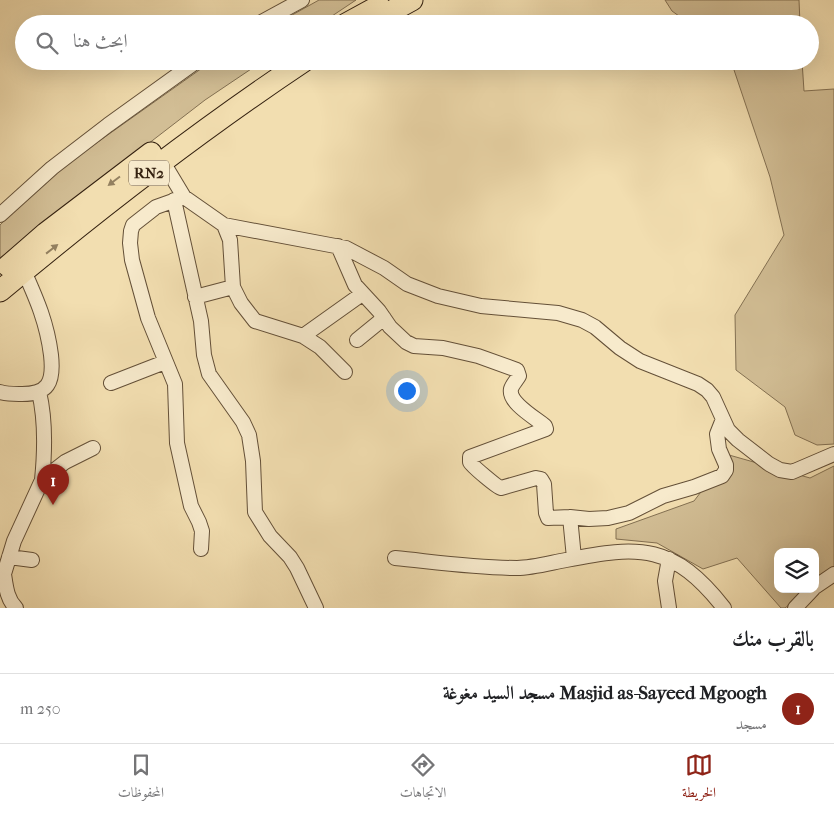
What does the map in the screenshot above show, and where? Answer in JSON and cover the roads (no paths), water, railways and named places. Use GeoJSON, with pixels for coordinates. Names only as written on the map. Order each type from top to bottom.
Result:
{"type":"FeatureCollection","features":[{"type":"Feature","properties":{"kind":"highway"},"geometry":{"type":"LineString","coordinates":[[362,15],[390,0]]}},
{"type":"Feature","properties":{"kind":"highway"},"geometry":{"type":"LineString","coordinates":[[384,15],[412,0]]}},
{"type":"Feature","properties":{"kind":"highway","name":"RN2"},"geometry":{"type":"LineString","coordinates":[[0,273],[46,233],[97,193],[160,146],[269,70]]}},
{"type":"Feature","properties":{"kind":"highway","name":"RN2"},"geometry":{"type":"LineString","coordinates":[[0,291],[163,162],[290,70]]}},
{"type":"Feature","properties":{"kind":"street"},"geometry":{"type":"LineString","coordinates":[[274,15],[302,0]]}},
{"type":"Feature","properties":{"kind":"street"},"geometry":{"type":"LineString","coordinates":[[0,215],[52,168],[184,70]]}},
{"type":"Feature","properties":{"kind":"street"},"geometry":{"type":"LineString","coordinates":[[163,162],[179,199],[195,297],[201,321],[204,355],[209,374],[243,422],[249,435],[253,461],[256,512],[270,536],[297,568],[316,608]]}},
{"type":"Feature","properties":{"kind":"street"},"geometry":{"type":"LineString","coordinates":[[200,549],[202,531],[191,506],[177,442],[175,384],[148,318],[132,260],[130,238],[133,225],[156,207],[179,199],[224,225],[346,248],[368,258],[407,284],[438,296],[481,306],[558,314],[582,320],[595,327],[620,348],[640,361],[698,384],[713,398],[728,430],[769,464],[780,470],[792,472],[834,454]]}},
{"type":"Feature","properties":{"kind":"street"},"geometry":{"type":"LineString","coordinates":[[224,225],[230,240],[234,287],[241,303],[255,321],[303,336],[320,347],[345,372]]}},
{"type":"Feature","properties":{"kind":"street"},"geometry":{"type":"LineString","coordinates":[[338,246],[355,285],[406,342],[414,346],[444,348],[478,356],[517,370],[519,376],[511,386],[510,394],[514,402],[544,424],[546,429],[509,444],[481,452],[470,457],[470,462],[497,487],[501,488],[536,478],[541,479],[544,484],[546,514],[548,518],[608,518],[629,513],[663,496],[722,476],[726,468],[719,450],[718,434],[722,419]]}},
{"type":"Feature","properties":{"kind":"street"},"geometry":{"type":"LineString","coordinates":[[0,392],[30,394],[39,392],[47,387],[52,376],[48,333],[40,307],[24,271]]}},
{"type":"Feature","properties":{"kind":"street"},"geometry":{"type":"LineString","coordinates":[[195,297],[234,287]]}},
{"type":"Feature","properties":{"kind":"street"},"geometry":{"type":"LineString","coordinates":[[303,336],[362,294]]}},
{"type":"Feature","properties":{"kind":"street"},"geometry":{"type":"LineString","coordinates":[[357,340],[384,318]]}},
{"type":"Feature","properties":{"kind":"street"},"geometry":{"type":"LineString","coordinates":[[111,383],[165,362]]}},
{"type":"Feature","properties":{"kind":"street"},"geometry":{"type":"LineString","coordinates":[[16,608],[3,591],[2,575],[14,541],[42,480],[44,429],[39,392]]}},
{"type":"Feature","properties":{"kind":"street"},"geometry":{"type":"LineString","coordinates":[[42,480],[65,462],[93,448]]}},
{"type":"Feature","properties":{"kind":"street"},"geometry":{"type":"LineString","coordinates":[[570,517],[574,558]]}},
{"type":"Feature","properties":{"kind":"street"},"geometry":{"type":"LineString","coordinates":[[395,558],[518,568],[617,551],[648,552],[669,559],[682,566],[701,582],[724,608]]}},
{"type":"Feature","properties":{"kind":"street"},"geometry":{"type":"LineString","coordinates":[[9,557],[32,560]]}},
{"type":"Feature","properties":{"kind":"street"},"geometry":{"type":"LineString","coordinates":[[669,559],[665,581],[669,608]]}},
{"type":"Feature","properties":{"kind":"street"},"geometry":{"type":"LineString","coordinates":[[819,584],[834,574]]}},
{"type":"Feature","properties":{"kind":"street"},"geometry":{"type":"LineString","coordinates":[[795,608],[809,593]]}},
{"type":"Feature","properties":{"kind":"place","name":"Masjid as-Sayeed Mgoogh مسجد السيد مغوغة"},"geometry":{"type":"Point","coordinates":[53,505]}}]}
